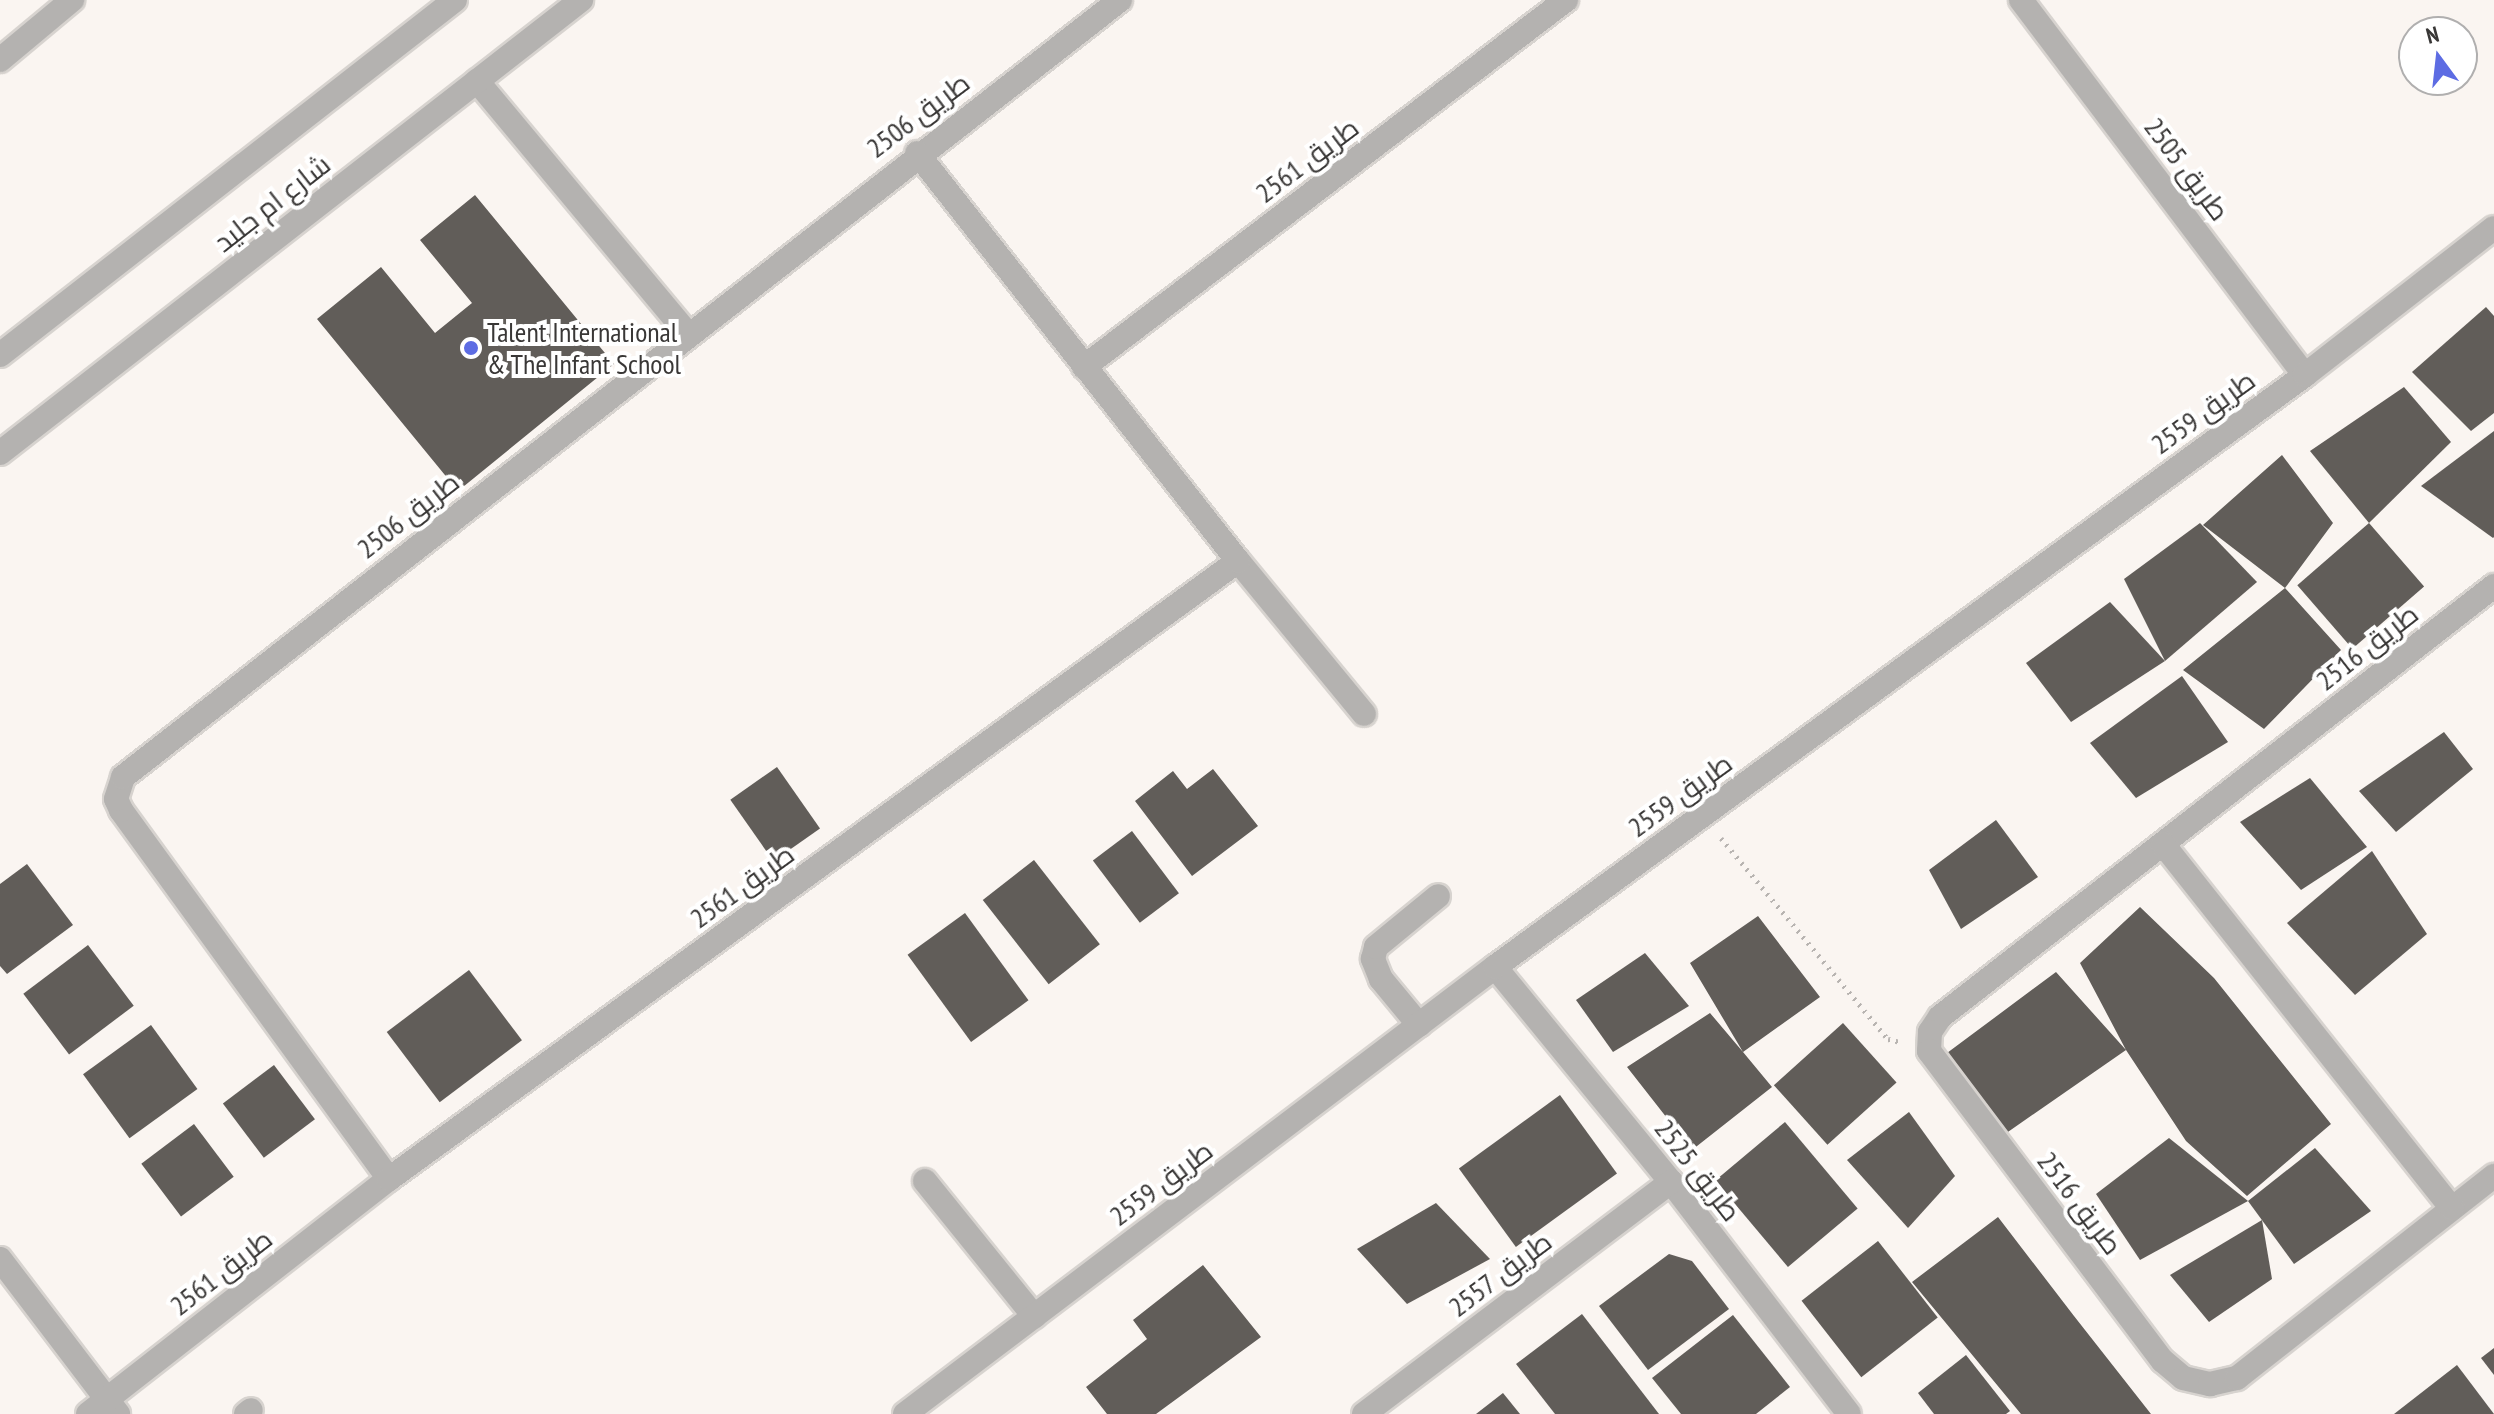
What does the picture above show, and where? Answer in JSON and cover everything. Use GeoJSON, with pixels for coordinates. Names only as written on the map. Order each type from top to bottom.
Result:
{"type":"FeatureCollection","features":[{"type":"Feature","properties":{"kind":"street","name":"شارع ام جليد"},"geometry":{"type":"LineString","coordinates":[[0,355],[455,0]]}},
{"type":"Feature","properties":{"kind":"street","name":"شارع ام جليد"},"geometry":{"type":"LineString","coordinates":[[0,453],[581,0]]}},
{"type":"Feature","properties":{"kind":"street","name":"طريق 2506"},"geometry":{"type":"LineString","coordinates":[[389,1179],[121,810],[117,787],[123,777],[917,153],[1120,0]]}},
{"type":"Feature","properties":{"kind":"street","name":"طريق 2561"},"geometry":{"type":"LineString","coordinates":[[1084,367],[1566,0]]}},
{"type":"Feature","properties":{"kind":"street","name":"طريق 2505"},"geometry":{"type":"LineString","coordinates":[[2021,0],[2305,375]]}},
{"type":"Feature","properties":{"kind":"street"},"geometry":{"type":"LineString","coordinates":[[0,60],[64,2]]}},
{"type":"Feature","properties":{"kind":"street"},"geometry":{"type":"LineString","coordinates":[[477,81],[688,334]]}},
{"type":"Feature","properties":{"kind":"street"},"geometry":{"type":"LineString","coordinates":[[917,153],[1238,561],[1364,714]]}},
{"type":"Feature","properties":{"kind":"street","name":"طريق 2559"},"geometry":{"type":"LineString","coordinates":[[905,1414],[1495,967],[2305,375],[2494,228]]}},
{"type":"Feature","properties":{"kind":"street","name":"طريق 2561"},"geometry":{"type":"LineString","coordinates":[[104,1409],[389,1179],[1238,561]]}},
{"type":"Feature","properties":{"kind":"street","name":"طريق 2516"},"geometry":{"type":"LineString","coordinates":[[2490,598],[2163,844],[1940,1017],[1930,1032],[1929,1051],[2163,1361],[2183,1378],[2210,1384],[2237,1378],[2494,1176]]}},
{"type":"Feature","properties":{"kind":"street"},"geometry":{"type":"LineString","coordinates":[[2163,844],[2452,1208]]}},
{"type":"Feature","properties":{"kind":"street"},"geometry":{"type":"LineString","coordinates":[[1419,1025],[1381,979],[1373,959],[1376,947],[1438,896]]}},
{"type":"Feature","properties":{"kind":"street","name":"طريق 2525"},"geometry":{"type":"LineString","coordinates":[[1495,967],[1671,1182],[1849,1414]]}},
{"type":"Feature","properties":{"kind":"street"},"geometry":{"type":"LineString","coordinates":[[925,1181],[1034,1316]]}},
{"type":"Feature","properties":{"kind":"street","name":"طريق 2557"},"geometry":{"type":"LineString","coordinates":[[1364,1414],[1671,1182]]}},
{"type":"Feature","properties":{"kind":"street"},"geometry":{"type":"LineString","coordinates":[[0,1259],[104,1409]]}},
{"type":"Feature","properties":{"kind":"path"},"geometry":{"type":"LineString","coordinates":[[1702,816],[1888,1039],[1929,1051]]}},
{"type":"Feature","properties":{"kind":"building","name":"Talent International & The Infant School"},"geometry":{"type":"Polygon","coordinates":[[[475,195],[614,364],[458,491],[317,319],[381,267],[435,333],[472,303],[420,240],[475,195]]]}},
{"type":"Feature","properties":{"kind":"building"},"geometry":{"type":"Polygon","coordinates":[[[2486,307],[2494,316],[2494,413],[2471,431],[2412,372],[2486,307]]]}},
{"type":"Feature","properties":{"kind":"building"},"geometry":{"type":"Polygon","coordinates":[[[2404,387],[2451,442],[2369,523],[2310,451],[2404,387]]]}},
{"type":"Feature","properties":{"kind":"building"},"geometry":{"type":"Polygon","coordinates":[[[2494,431],[2494,537],[2493,538],[2421,486],[2494,431]]]}},
{"type":"Feature","properties":{"kind":"building"},"geometry":{"type":"Polygon","coordinates":[[[2282,455],[2333,523],[2285,588],[2203,525],[2282,455]]]}},
{"type":"Feature","properties":{"kind":"building"},"geometry":{"type":"Polygon","coordinates":[[[2200,523],[2257,582],[2165,661],[2124,579],[2200,523]]]}},
{"type":"Feature","properties":{"kind":"building"},"geometry":{"type":"Polygon","coordinates":[[[2369,523],[2424,586],[2352,649],[2297,585],[2369,523]]]}},
{"type":"Feature","properties":{"kind":"building"},"geometry":{"type":"Polygon","coordinates":[[[2285,588],[2341,650],[2264,729],[2183,670],[2285,588]]]}},
{"type":"Feature","properties":{"kind":"building"},"geometry":{"type":"Polygon","coordinates":[[[2110,602],[2165,661],[2071,722],[2026,663],[2110,602]]]}},
{"type":"Feature","properties":{"kind":"building"},"geometry":{"type":"Polygon","coordinates":[[[2182,676],[2228,742],[2136,798],[2090,743],[2182,676]]]}},
{"type":"Feature","properties":{"kind":"building"},"geometry":{"type":"Polygon","coordinates":[[[2444,732],[2473,769],[2396,832],[2359,791],[2444,732]]]}},
{"type":"Feature","properties":{"kind":"building"},"geometry":{"type":"Polygon","coordinates":[[[777,767],[820,828],[773,861],[730,800],[777,767]]]}},
{"type":"Feature","properties":{"kind":"building"},"geometry":{"type":"Polygon","coordinates":[[[1213,769],[1258,826],[1192,876],[1135,801],[1173,771],[1187,789],[1213,769]]]}},
{"type":"Feature","properties":{"kind":"building"},"geometry":{"type":"Polygon","coordinates":[[[2310,778],[2367,847],[2301,890],[2240,822],[2310,778]]]}},
{"type":"Feature","properties":{"kind":"building"},"geometry":{"type":"Polygon","coordinates":[[[1996,820],[2038,877],[1961,929],[1929,870],[1996,820]]]}},
{"type":"Feature","properties":{"kind":"building"},"geometry":{"type":"Polygon","coordinates":[[[1132,831],[1179,893],[1140,923],[1093,860],[1132,831]]]}},
{"type":"Feature","properties":{"kind":"building"},"geometry":{"type":"Polygon","coordinates":[[[2372,851],[2427,934],[2355,995],[2287,923],[2372,851]]]}},
{"type":"Feature","properties":{"kind":"building"},"geometry":{"type":"Polygon","coordinates":[[[1034,860],[1100,944],[1049,984],[983,900],[1034,860]]]}},
{"type":"Feature","properties":{"kind":"building"},"geometry":{"type":"Polygon","coordinates":[[[27,864],[73,925],[7,974],[0,966],[0,884],[27,864]]]}},
{"type":"Feature","properties":{"kind":"building"},"geometry":{"type":"Polygon","coordinates":[[[2140,907],[2214,978],[2331,1124],[2247,1196],[2186,1141],[2126,1050],[2080,963],[2140,907]]]}},
{"type":"Feature","properties":{"kind":"building"},"geometry":{"type":"Polygon","coordinates":[[[965,913],[1028,1000],[971,1042],[908,955],[965,913]]]}},
{"type":"Feature","properties":{"kind":"building"},"geometry":{"type":"Polygon","coordinates":[[[1758,916],[1820,997],[1743,1052],[1690,963],[1758,916]]]}},
{"type":"Feature","properties":{"kind":"building"},"geometry":{"type":"Polygon","coordinates":[[[88,945],[134,1006],[69,1054],[23,994],[88,945]]]}},
{"type":"Feature","properties":{"kind":"building"},"geometry":{"type":"Polygon","coordinates":[[[1645,953],[1689,1006],[1613,1052],[1576,1000],[1645,953]]]}},
{"type":"Feature","properties":{"kind":"building"},"geometry":{"type":"Polygon","coordinates":[[[469,970],[522,1040],[440,1102],[387,1032],[469,970]]]}},
{"type":"Feature","properties":{"kind":"building"},"geometry":{"type":"Polygon","coordinates":[[[2056,972],[2126,1050],[2005,1134],[1947,1053],[2056,972]]]}},
{"type":"Feature","properties":{"kind":"building"},"geometry":{"type":"Polygon","coordinates":[[[1710,1013],[1772,1087],[1692,1150],[1627,1067],[1710,1013]]]}},
{"type":"Feature","properties":{"kind":"building"},"geometry":{"type":"Polygon","coordinates":[[[1843,1023],[1897,1082],[1827,1145],[1774,1085],[1843,1023]]]}},
{"type":"Feature","properties":{"kind":"building"},"geometry":{"type":"Polygon","coordinates":[[[151,1025],[197,1089],[129,1138],[83,1074],[151,1025]]]}},
{"type":"Feature","properties":{"kind":"building"},"geometry":{"type":"Polygon","coordinates":[[[274,1065],[315,1119],[264,1158],[223,1104],[274,1065]]]}},
{"type":"Feature","properties":{"kind":"building"},"geometry":{"type":"Polygon","coordinates":[[[1560,1095],[1617,1173],[1516,1247],[1459,1168],[1560,1095]]]}},
{"type":"Feature","properties":{"kind":"building"},"geometry":{"type":"Polygon","coordinates":[[[1909,1112],[1955,1176],[1908,1228],[1847,1160],[1909,1112]]]}},
{"type":"Feature","properties":{"kind":"building"},"geometry":{"type":"Polygon","coordinates":[[[1785,1122],[1858,1209],[1788,1267],[1715,1180],[1785,1122]]]}},
{"type":"Feature","properties":{"kind":"building"},"geometry":{"type":"Polygon","coordinates":[[[194,1124],[234,1177],[181,1216],[141,1164],[194,1124]]]}},
{"type":"Feature","properties":{"kind":"building"},"geometry":{"type":"Polygon","coordinates":[[[2169,1138],[2248,1201],[2140,1260],[2096,1194],[2169,1138]]]}},
{"type":"Feature","properties":{"kind":"building"},"geometry":{"type":"Polygon","coordinates":[[[2315,1148],[2371,1211],[2294,1264],[2248,1201],[2315,1148]]]}},
{"type":"Feature","properties":{"kind":"building"},"geometry":{"type":"Polygon","coordinates":[[[1436,1203],[1490,1259],[1407,1304],[1357,1249],[1436,1203]]]}},
{"type":"Feature","properties":{"kind":"building"},"geometry":{"type":"Polygon","coordinates":[[[1998,1217],[2151,1414],[2021,1414],[1912,1282],[1998,1217]]]}},
{"type":"Feature","properties":{"kind":"building"},"geometry":{"type":"Polygon","coordinates":[[[2262,1220],[2272,1279],[2209,1322],[2170,1275],[2262,1220]]]}},
{"type":"Feature","properties":{"kind":"building"},"geometry":{"type":"Polygon","coordinates":[[[1878,1241],[1938,1317],[1861,1377],[1802,1301],[1878,1241]]]}},
{"type":"Feature","properties":{"kind":"building"},"geometry":{"type":"Polygon","coordinates":[[[1669,1254],[1692,1261],[1729,1309],[1648,1370],[1599,1306],[1669,1254]]]}},
{"type":"Feature","properties":{"kind":"building"},"geometry":{"type":"Polygon","coordinates":[[[1203,1265],[1261,1337],[1156,1414],[1107,1414],[1086,1387],[1147,1339],[1133,1320],[1203,1265]]]}},
{"type":"Feature","properties":{"kind":"building"},"geometry":{"type":"Polygon","coordinates":[[[1582,1314],[1659,1414],[1555,1414],[1516,1364],[1582,1314]]]}},
{"type":"Feature","properties":{"kind":"building"},"geometry":{"type":"Polygon","coordinates":[[[1733,1315],[1790,1387],[1756,1414],[1681,1414],[1652,1378],[1733,1315]]]}},
{"type":"Feature","properties":{"kind":"building"},"geometry":{"type":"Polygon","coordinates":[[[2494,1348],[2494,1375],[2481,1358],[2494,1348]]]}},
{"type":"Feature","properties":{"kind":"building"},"geometry":{"type":"Polygon","coordinates":[[[1966,1355],[2010,1411],[2006,1414],[1934,1414],[1918,1393],[1966,1355]]]}},
{"type":"Feature","properties":{"kind":"building"},"geometry":{"type":"Polygon","coordinates":[[[2457,1365],[2494,1414],[2394,1414],[2457,1365]]]}},
{"type":"Feature","properties":{"kind":"building"},"geometry":{"type":"Polygon","coordinates":[[[1503,1393],[1520,1414],[1476,1414],[1503,1393]]]}},
{"type":"Feature","properties":{"kind":"place","name":"Talent International & The Infant School"},"geometry":{"type":"Point","coordinates":[471,348]}}]}
